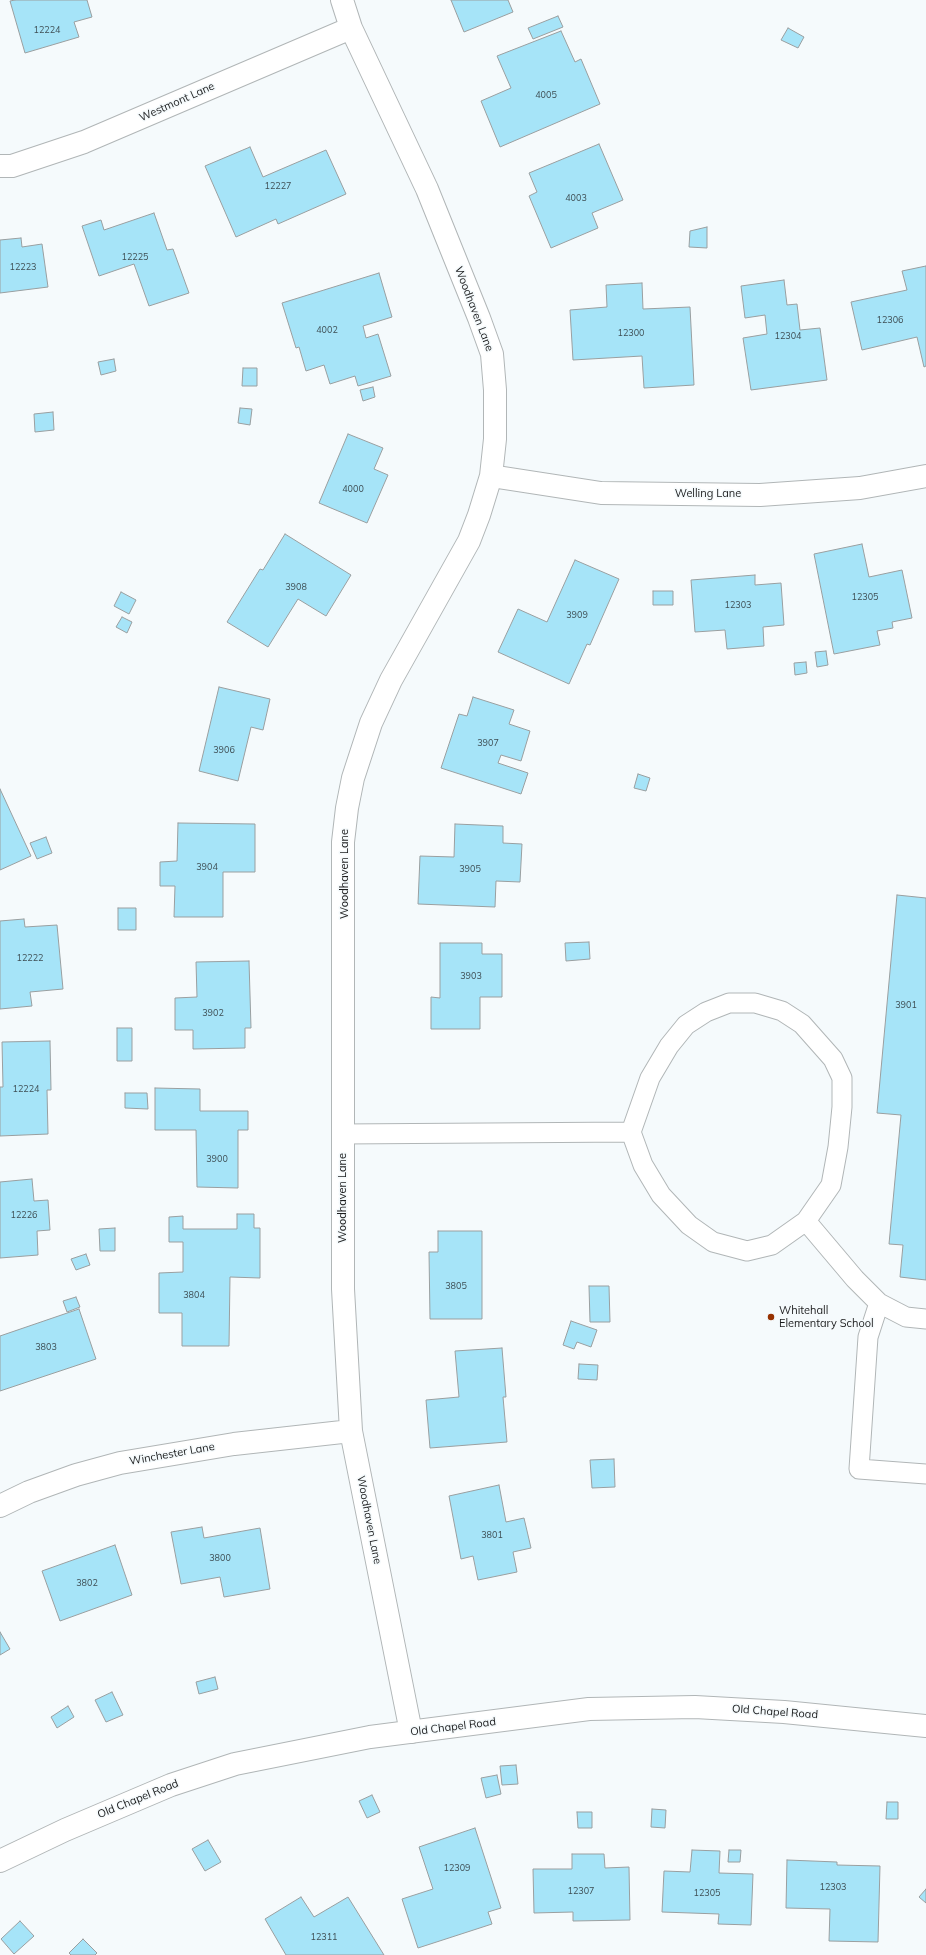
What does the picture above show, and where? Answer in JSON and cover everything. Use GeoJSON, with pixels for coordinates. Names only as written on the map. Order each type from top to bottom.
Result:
{"type":"FeatureCollection","features":[{"type":"Feature","properties":{"kind":"street","name":"Woodhaven Lane"},"geometry":{"type":"LineString","coordinates":[[342,0],[351,28],[427,189],[479,318],[492,354],[495,390],[495,425],[491,476],[479,515],[469,541],[391,680],[371,723],[353,778],[347,808],[343,842],[343,1289],[351,1431],[411,1732]]}},
{"type":"Feature","properties":{"kind":"street","name":"Westmont Lane"},"geometry":{"type":"LineString","coordinates":[[0,166],[12,166],[84,142],[351,28]]}},
{"type":"Feature","properties":{"kind":"street","name":"Welling Lane"},"geometry":{"type":"LineString","coordinates":[[491,476],[601,493],[760,495],[860,488],[926,476]]}},
{"type":"Feature","properties":{"kind":"street","name":"Winchester Lane"},"geometry":{"type":"LineString","coordinates":[[0,1506],[28,1492],[120,1463],[234,1444],[351,1431]]}},
{"type":"Feature","properties":{"kind":"street","name":"Old Chapel Road"},"geometry":{"type":"LineString","coordinates":[[0,1861],[64,1830],[171,1785],[221,1769],[312,1747],[370,1737],[590,1709],[665,1708],[784,1712],[926,1726]]}},
{"type":"Feature","properties":{"kind":"lane"},"geometry":{"type":"LineString","coordinates":[[729,1003],[755,1003],[782,1011],[802,1024],[833,1059],[842,1078],[842,1107],[838,1147],[831,1185],[806,1221],[772,1245],[747,1251],[714,1242],[689,1225],[661,1195],[642,1165],[631,1132],[650,1078],[669,1046],[686,1025],[706,1012],[729,1003]]}},
{"type":"Feature","properties":{"kind":"lane"},"geometry":{"type":"LineString","coordinates":[[342,1134],[631,1132]]}},
{"type":"Feature","properties":{"kind":"lane"},"geometry":{"type":"LineString","coordinates":[[806,1221],[855,1279],[879,1303],[906,1317],[926,1319]]}},
{"type":"Feature","properties":{"kind":"lane"},"geometry":{"type":"LineString","coordinates":[[879,1303],[868,1337],[859,1469],[926,1474]]}},
{"type":"Feature","properties":{"kind":"building"},"geometry":{"type":"Polygon","coordinates":[[[87,0],[92,17],[74,22],[79,37],[25,53],[10,1],[87,0]]]}},
{"type":"Feature","properties":{"kind":"building"},"geometry":{"type":"Polygon","coordinates":[[[451,0],[508,0],[513,12],[464,32],[451,0]]]}},
{"type":"Feature","properties":{"kind":"building"},"geometry":{"type":"Polygon","coordinates":[[[558,16],[563,27],[533,39],[528,28],[558,16]]]}},
{"type":"Feature","properties":{"kind":"building"},"geometry":{"type":"Polygon","coordinates":[[[788,28],[804,37],[798,48],[781,40],[788,28]]]}},
{"type":"Feature","properties":{"kind":"building"},"geometry":{"type":"Polygon","coordinates":[[[561,31],[575,62],[581,59],[600,104],[500,147],[481,101],[511,88],[497,56],[561,31]]]}},
{"type":"Feature","properties":{"kind":"building"},"geometry":{"type":"Polygon","coordinates":[[[599,144],[623,200],[592,213],[598,228],[551,248],[529,196],[537,192],[529,173],[599,144]]]}},
{"type":"Feature","properties":{"kind":"building"},"geometry":{"type":"Polygon","coordinates":[[[250,147],[263,177],[326,150],[346,194],[278,224],[276,219],[236,237],[205,166],[250,147]]]}},
{"type":"Feature","properties":{"kind":"building"},"geometry":{"type":"Polygon","coordinates":[[[154,213],[167,250],[173,249],[189,293],[149,306],[134,264],[99,276],[82,226],[101,220],[104,230],[154,213]]]}},
{"type":"Feature","properties":{"kind":"building"},"geometry":{"type":"Polygon","coordinates":[[[707,227],[707,248],[689,247],[690,231],[707,227]]]}},
{"type":"Feature","properties":{"kind":"building"},"geometry":{"type":"Polygon","coordinates":[[[21,238],[22,247],[42,244],[48,287],[0,293],[0,240],[21,238]]]}},
{"type":"Feature","properties":{"kind":"building"},"geometry":{"type":"Polygon","coordinates":[[[926,266],[926,366],[924,367],[917,337],[862,350],[851,302],[907,290],[902,271],[926,266]]]}},
{"type":"Feature","properties":{"kind":"building"},"geometry":{"type":"Polygon","coordinates":[[[379,273],[392,317],[363,326],[366,338],[378,334],[391,376],[358,386],[355,376],[330,384],[324,365],[306,371],[299,347],[296,348],[282,303],[379,273]]]}},
{"type":"Feature","properties":{"kind":"building"},"geometry":{"type":"Polygon","coordinates":[[[784,280],[787,305],[797,304],[800,330],[820,328],[827,380],[751,390],[743,338],[767,334],[765,315],[745,318],[741,286],[784,280]]]}},
{"type":"Feature","properties":{"kind":"building"},"geometry":{"type":"Polygon","coordinates":[[[642,283],[643,309],[690,307],[694,385],[644,388],[642,356],[573,360],[570,310],[607,307],[606,285],[642,283]]]}},
{"type":"Feature","properties":{"kind":"building"},"geometry":{"type":"Polygon","coordinates":[[[114,359],[116,371],[101,375],[98,362],[114,359]]]}},
{"type":"Feature","properties":{"kind":"building"},"geometry":{"type":"Polygon","coordinates":[[[243,368],[257,368],[257,386],[242,386],[243,368]]]}},
{"type":"Feature","properties":{"kind":"building"},"geometry":{"type":"Polygon","coordinates":[[[373,387],[375,397],[363,401],[360,390],[373,387]]]}},
{"type":"Feature","properties":{"kind":"building"},"geometry":{"type":"Polygon","coordinates":[[[240,408],[252,409],[250,425],[238,423],[240,408]]]}},
{"type":"Feature","properties":{"kind":"building"},"geometry":{"type":"Polygon","coordinates":[[[53,412],[54,430],[35,432],[34,414],[53,412]]]}},
{"type":"Feature","properties":{"kind":"building"},"geometry":{"type":"Polygon","coordinates":[[[348,434],[383,448],[374,469],[388,475],[367,523],[319,503],[348,434]]]}},
{"type":"Feature","properties":{"kind":"building"},"geometry":{"type":"Polygon","coordinates":[[[285,534],[351,575],[326,616],[298,599],[268,647],[227,622],[260,569],[263,570],[285,534]]]}},
{"type":"Feature","properties":{"kind":"building"},"geometry":{"type":"Polygon","coordinates":[[[862,544],[869,577],[902,570],[912,618],[892,622],[893,628],[877,631],[880,645],[834,654],[814,554],[862,544]]]}},
{"type":"Feature","properties":{"kind":"building"},"geometry":{"type":"Polygon","coordinates":[[[575,560],[619,579],[590,645],[587,644],[569,684],[498,652],[518,609],[547,622],[575,560]]]}},
{"type":"Feature","properties":{"kind":"building"},"geometry":{"type":"Polygon","coordinates":[[[755,575],[755,585],[781,583],[784,625],[763,627],[764,646],[727,649],[725,630],[695,632],[691,580],[755,575]]]}},
{"type":"Feature","properties":{"kind":"building"},"geometry":{"type":"Polygon","coordinates":[[[653,591],[673,591],[673,605],[653,605],[653,591]]]}},
{"type":"Feature","properties":{"kind":"building"},"geometry":{"type":"Polygon","coordinates":[[[121,592],[136,600],[129,614],[114,606],[121,592]]]}},
{"type":"Feature","properties":{"kind":"building"},"geometry":{"type":"Polygon","coordinates":[[[122,617],[132,622],[127,633],[116,627],[122,617]]]}},
{"type":"Feature","properties":{"kind":"building"},"geometry":{"type":"Polygon","coordinates":[[[826,651],[828,665],[817,667],[815,652],[826,651]]]}},
{"type":"Feature","properties":{"kind":"building"},"geometry":{"type":"Polygon","coordinates":[[[806,662],[807,673],[795,675],[794,663],[806,662]]]}},
{"type":"Feature","properties":{"kind":"building"},"geometry":{"type":"Polygon","coordinates":[[[219,687],[270,699],[263,730],[251,727],[238,781],[199,771],[219,687]]]}},
{"type":"Feature","properties":{"kind":"building"},"geometry":{"type":"Polygon","coordinates":[[[473,697],[514,710],[509,724],[530,731],[521,761],[501,755],[498,763],[528,773],[521,794],[441,768],[459,714],[467,716],[473,697]]]}},
{"type":"Feature","properties":{"kind":"building"},"geometry":{"type":"Polygon","coordinates":[[[638,774],[650,778],[646,791],[634,788],[638,774]]]}},
{"type":"Feature","properties":{"kind":"building"},"geometry":{"type":"Polygon","coordinates":[[[0,789],[31,856],[0,870],[0,789]]]}},
{"type":"Feature","properties":{"kind":"building"},"geometry":{"type":"Polygon","coordinates":[[[178,823],[255,824],[255,872],[223,872],[223,917],[174,917],[175,886],[160,886],[160,862],[177,861],[178,823]]]}},
{"type":"Feature","properties":{"kind":"building"},"geometry":{"type":"Polygon","coordinates":[[[455,824],[503,826],[503,843],[522,844],[520,882],[496,881],[495,907],[418,904],[420,856],[454,857],[455,824]]]}},
{"type":"Feature","properties":{"kind":"building"},"geometry":{"type":"Polygon","coordinates":[[[46,837],[52,853],[37,859],[30,843],[46,837]]]}},
{"type":"Feature","properties":{"kind":"building"},"geometry":{"type":"Polygon","coordinates":[[[897,895],[926,898],[926,1280],[900,1277],[903,1245],[889,1244],[901,1115],[877,1113],[897,895]]]}},
{"type":"Feature","properties":{"kind":"building"},"geometry":{"type":"Polygon","coordinates":[[[118,908],[136,908],[136,930],[118,930],[118,908]]]}},
{"type":"Feature","properties":{"kind":"building"},"geometry":{"type":"Polygon","coordinates":[[[24,919],[25,927],[57,925],[63,989],[30,992],[32,1006],[0,1009],[0,921],[24,919]]]}},
{"type":"Feature","properties":{"kind":"building"},"geometry":{"type":"Polygon","coordinates":[[[589,942],[590,959],[566,961],[565,943],[589,942]]]}},
{"type":"Feature","properties":{"kind":"building"},"geometry":{"type":"Polygon","coordinates":[[[440,943],[482,943],[482,954],[502,954],[502,997],[480,997],[480,1029],[431,1029],[431,997],[440,998],[440,943]]]}},
{"type":"Feature","properties":{"kind":"building"},"geometry":{"type":"Polygon","coordinates":[[[249,961],[251,1028],[245,1028],[245,1048],[193,1049],[193,1030],[175,1030],[175,998],[197,997],[196,962],[249,961]]]}},
{"type":"Feature","properties":{"kind":"building"},"geometry":{"type":"Polygon","coordinates":[[[117,1028],[132,1028],[132,1061],[117,1061],[117,1028]]]}},
{"type":"Feature","properties":{"kind":"building"},"geometry":{"type":"Polygon","coordinates":[[[50,1041],[51,1090],[47,1090],[48,1134],[0,1136],[0,1087],[3,1087],[2,1042],[50,1041]]]}},
{"type":"Feature","properties":{"kind":"building"},"geometry":{"type":"Polygon","coordinates":[[[155,1088],[200,1089],[200,1111],[248,1111],[248,1130],[238,1130],[238,1188],[197,1187],[196,1130],[155,1130],[155,1088]]]}},
{"type":"Feature","properties":{"kind":"building"},"geometry":{"type":"Polygon","coordinates":[[[125,1093],[147,1093],[148,1109],[125,1108],[125,1093]]]}},
{"type":"Feature","properties":{"kind":"building"},"geometry":{"type":"Polygon","coordinates":[[[32,1179],[34,1201],[48,1200],[50,1230],[37,1231],[38,1255],[0,1258],[0,1182],[32,1179]]]}},
{"type":"Feature","properties":{"kind":"building"},"geometry":{"type":"Polygon","coordinates":[[[237,1214],[254,1214],[254,1228],[260,1228],[260,1278],[230,1277],[229,1346],[182,1346],[182,1313],[159,1313],[159,1273],[183,1272],[183,1242],[169,1242],[169,1217],[183,1216],[183,1229],[237,1229],[237,1214]]]}},
{"type":"Feature","properties":{"kind":"building"},"geometry":{"type":"Polygon","coordinates":[[[115,1228],[115,1251],[100,1251],[99,1229],[115,1228]]]}},
{"type":"Feature","properties":{"kind":"building"},"geometry":{"type":"Polygon","coordinates":[[[438,1231],[482,1231],[482,1319],[430,1319],[429,1252],[438,1252],[438,1231]]]}},
{"type":"Feature","properties":{"kind":"building"},"geometry":{"type":"Polygon","coordinates":[[[86,1254],[90,1265],[76,1270],[71,1259],[86,1254]]]}},
{"type":"Feature","properties":{"kind":"building"},"geometry":{"type":"Polygon","coordinates":[[[589,1286],[609,1286],[610,1322],[590,1322],[589,1286]]]}},
{"type":"Feature","properties":{"kind":"building"},"geometry":{"type":"Polygon","coordinates":[[[76,1297],[80,1307],[67,1312],[63,1301],[76,1297]]]}},
{"type":"Feature","properties":{"kind":"building"},"geometry":{"type":"Polygon","coordinates":[[[79,1309],[96,1359],[0,1391],[0,1336],[79,1309]]]}},
{"type":"Feature","properties":{"kind":"building"},"geometry":{"type":"Polygon","coordinates":[[[571,1321],[597,1330],[591,1347],[577,1342],[574,1349],[563,1345],[571,1321]]]}},
{"type":"Feature","properties":{"kind":"building"},"geometry":{"type":"Polygon","coordinates":[[[502,1348],[506,1397],[503,1397],[507,1442],[430,1448],[426,1400],[459,1397],[455,1351],[502,1348]]]}},
{"type":"Feature","properties":{"kind":"building"},"geometry":{"type":"Polygon","coordinates":[[[579,1364],[598,1365],[597,1380],[578,1379],[579,1364]]]}},
{"type":"Feature","properties":{"kind":"building"},"geometry":{"type":"Polygon","coordinates":[[[614,1459],[615,1487],[592,1488],[590,1460],[614,1459]]]}},
{"type":"Feature","properties":{"kind":"building"},"geometry":{"type":"Polygon","coordinates":[[[499,1485],[506,1522],[524,1518],[531,1548],[513,1552],[517,1572],[478,1580],[473,1556],[461,1559],[449,1496],[499,1485]]]}},
{"type":"Feature","properties":{"kind":"building"},"geometry":{"type":"Polygon","coordinates":[[[202,1527],[204,1538],[260,1528],[270,1589],[224,1597],[220,1577],[181,1584],[171,1532],[202,1527]]]}},
{"type":"Feature","properties":{"kind":"building"},"geometry":{"type":"Polygon","coordinates":[[[115,1545],[132,1595],[60,1621],[42,1571],[115,1545]]]}},
{"type":"Feature","properties":{"kind":"building"},"geometry":{"type":"Polygon","coordinates":[[[0,1632],[10,1649],[0,1655],[0,1632]]]}},
{"type":"Feature","properties":{"kind":"building"},"geometry":{"type":"Polygon","coordinates":[[[215,1677],[218,1689],[199,1694],[196,1682],[215,1677]]]}},
{"type":"Feature","properties":{"kind":"building"},"geometry":{"type":"Polygon","coordinates":[[[112,1692],[123,1715],[106,1722],[95,1700],[112,1692]]]}},
{"type":"Feature","properties":{"kind":"building"},"geometry":{"type":"Polygon","coordinates":[[[68,1706],[74,1717],[57,1728],[51,1717],[68,1706]]]}},
{"type":"Feature","properties":{"kind":"building"},"geometry":{"type":"Polygon","coordinates":[[[516,1765],[518,1784],[502,1785],[500,1766],[516,1765]]]}},
{"type":"Feature","properties":{"kind":"building"},"geometry":{"type":"Polygon","coordinates":[[[497,1775],[501,1794],[486,1798],[481,1778],[497,1775]]]}},
{"type":"Feature","properties":{"kind":"building"},"geometry":{"type":"Polygon","coordinates":[[[372,1795],[380,1812],[367,1818],[359,1801],[372,1795]]]}},
{"type":"Feature","properties":{"kind":"building"},"geometry":{"type":"Polygon","coordinates":[[[887,1802],[898,1802],[898,1819],[886,1819],[887,1802]]]}},
{"type":"Feature","properties":{"kind":"building"},"geometry":{"type":"Polygon","coordinates":[[[652,1809],[666,1810],[665,1828],[651,1827],[652,1809]]]}},
{"type":"Feature","properties":{"kind":"building"},"geometry":{"type":"Polygon","coordinates":[[[577,1812],[592,1812],[592,1828],[578,1828],[577,1812]]]}},
{"type":"Feature","properties":{"kind":"building"},"geometry":{"type":"Polygon","coordinates":[[[475,1828],[501,1908],[488,1912],[492,1924],[418,1948],[402,1899],[433,1889],[419,1847],[475,1828]]]}},
{"type":"Feature","properties":{"kind":"building"},"geometry":{"type":"Polygon","coordinates":[[[208,1840],[221,1862],[205,1871],[192,1849],[208,1840]]]}},
{"type":"Feature","properties":{"kind":"building"},"geometry":{"type":"Polygon","coordinates":[[[692,1850],[720,1851],[719,1873],[753,1874],[751,1925],[718,1924],[719,1914],[662,1912],[664,1871],[690,1872],[692,1850]]]}},
{"type":"Feature","properties":{"kind":"building"},"geometry":{"type":"Polygon","coordinates":[[[729,1850],[741,1850],[740,1862],[728,1862],[729,1850]]]}},
{"type":"Feature","properties":{"kind":"building"},"geometry":{"type":"Polygon","coordinates":[[[572,1854],[604,1854],[605,1868],[629,1867],[630,1920],[573,1921],[573,1912],[534,1913],[533,1869],[572,1869],[572,1854]]]}},
{"type":"Feature","properties":{"kind":"building"},"geometry":{"type":"Polygon","coordinates":[[[787,1860],[837,1862],[837,1865],[880,1866],[878,1942],[829,1941],[830,1909],[786,1908],[787,1860]]]}},
{"type":"Feature","properties":{"kind":"building"},"geometry":{"type":"Polygon","coordinates":[[[926,1889],[926,1903],[919,1897],[926,1889]]]}},
{"type":"Feature","properties":{"kind":"building"},"geometry":{"type":"Polygon","coordinates":[[[301,1897],[314,1917],[348,1897],[384,1955],[286,1955],[265,1919],[301,1897]]]}},
{"type":"Feature","properties":{"kind":"building"},"geometry":{"type":"Polygon","coordinates":[[[20,1921],[34,1936],[14,1954],[1,1939],[20,1921]]]}},
{"type":"Feature","properties":{"kind":"building"},"geometry":{"type":"Polygon","coordinates":[[[83,1939],[97,1953],[95,1955],[71,1955],[69,1953],[83,1939]]]}},
{"type":"Feature","properties":{"kind":"place","name":"Whitehall Elementary School"},"geometry":{"type":"Point","coordinates":[771,1317]}}]}
